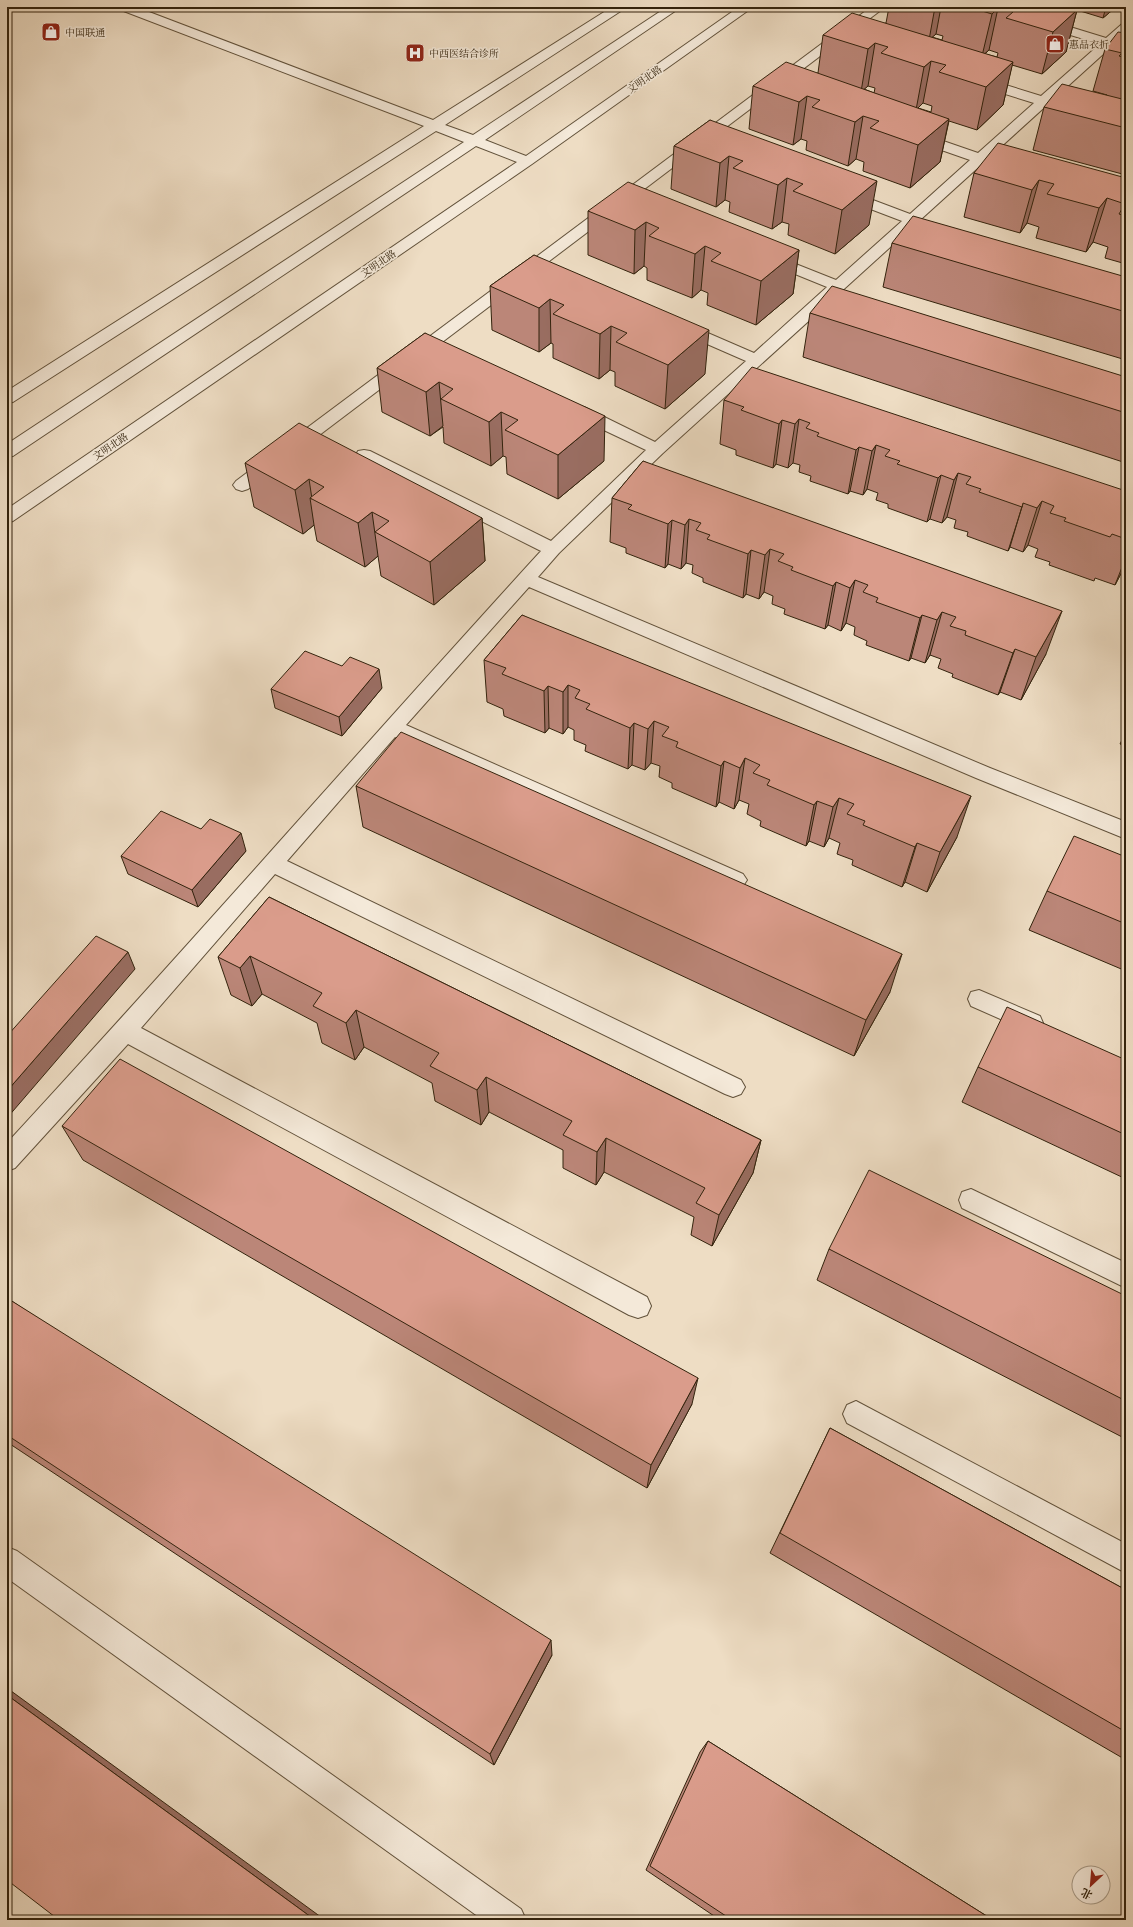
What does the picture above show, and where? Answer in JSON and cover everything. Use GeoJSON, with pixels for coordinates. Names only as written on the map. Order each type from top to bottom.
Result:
{"type":"FeatureCollection","features":[{"type":"Feature","properties":{"kind":"street"},"geometry":{"type":"LineString","coordinates":[[125,7],[527,161]]}},
{"type":"Feature","properties":{"kind":"street"},"geometry":{"type":"LineString","coordinates":[[7,398],[621,7]]}},
{"type":"Feature","properties":{"kind":"street"},"geometry":{"type":"LineString","coordinates":[[7,452],[675,7]]}},
{"type":"Feature","properties":{"kind":"street","name":"文明北路"},"geometry":{"type":"LineString","coordinates":[[7,517],[527,161],[747,7]]}},
{"type":"Feature","properties":{"kind":"street"},"geometry":{"type":"LineString","coordinates":[[242,485],[878,7]]}},
{"type":"Feature","properties":{"kind":"street"},"geometry":{"type":"LineString","coordinates":[[992,7],[1126,48]]}},
{"type":"Feature","properties":{"kind":"street"},"geometry":{"type":"LineString","coordinates":[[7,1160],[125,1031],[392,727],[553,550],[657,449],[755,359],[1126,27]]}},
{"type":"Feature","properties":{"kind":"street"},"geometry":{"type":"LineString","coordinates":[[966,77],[1042,101]]}},
{"type":"Feature","properties":{"kind":"street"},"geometry":{"type":"LineString","coordinates":[[906,132],[978,158]]}},
{"type":"Feature","properties":{"kind":"street"},"geometry":{"type":"LineString","coordinates":[[830,189],[911,219]]}},
{"type":"Feature","properties":{"kind":"street"},"geometry":{"type":"LineString","coordinates":[[752,252],[837,286]]}},
{"type":"Feature","properties":{"kind":"street"},"geometry":{"type":"LineString","coordinates":[[668,321],[755,359]]}},
{"type":"Feature","properties":{"kind":"street"},"geometry":{"type":"LineString","coordinates":[[562,404],[657,449]]}},
{"type":"Feature","properties":{"kind":"street"},"geometry":{"type":"LineString","coordinates":[[364,455],[553,550]]}},
{"type":"Feature","properties":{"kind":"street"},"geometry":{"type":"LineString","coordinates":[[526,579],[983,774],[1126,831]]}},
{"type":"Feature","properties":{"kind":"street"},"geometry":{"type":"LineString","coordinates":[[392,727],[755,889]]}},
{"type":"Feature","properties":{"kind":"street"},"geometry":{"type":"LineString","coordinates":[[271,863],[733,1087]]}},
{"type":"Feature","properties":{"kind":"street"},"geometry":{"type":"LineString","coordinates":[[979,999],[1049,1030]]}},
{"type":"Feature","properties":{"kind":"street"},"geometry":{"type":"LineString","coordinates":[[125,1031],[638,1306]]}},
{"type":"Feature","properties":{"kind":"street"},"geometry":{"type":"LineString","coordinates":[[971,1200],[1126,1276]]}},
{"type":"Feature","properties":{"kind":"street"},"geometry":{"type":"LineString","coordinates":[[856,1414],[1126,1559]]}},
{"type":"Feature","properties":{"kind":"street"},"geometry":{"type":"LineString","coordinates":[[7,1561],[510,1920]]}},
{"type":"Feature","properties":{"kind":"building"},"geometry":{"type":"Polygon","coordinates":[[[969,7],[1068,7],[1077,10],[1053,32],[1006,18],[1013,12],[998,8],[992,14],[969,7]]]}},
{"type":"Feature","properties":{"kind":"building"},"geometry":{"type":"Polygon","coordinates":[[[852,13],[1013,62],[986,87],[939,72],[946,65],[931,61],[924,67],[881,53],[888,47],[875,43],[868,49],[823,35],[852,13]]]}},
{"type":"Feature","properties":{"kind":"building"},"geometry":{"type":"Polygon","coordinates":[[[1118,32],[1126,33],[1126,58],[1119,56],[1122,53],[1105,49],[1118,32]]]}},
{"type":"Feature","properties":{"kind":"building"},"geometry":{"type":"Polygon","coordinates":[[[786,62],[949,119],[918,145],[870,128],[879,121],[863,116],[855,122],[812,107],[820,100],[807,96],[799,102],[753,86],[786,62]]]}},
{"type":"Feature","properties":{"kind":"building"},"geometry":{"type":"Polygon","coordinates":[[[1062,84],[1126,100],[1126,128],[1044,107],[1062,84]]]}},
{"type":"Feature","properties":{"kind":"building"},"geometry":{"type":"Polygon","coordinates":[[[710,120],[877,181],[842,210],[793,191],[803,184],[787,178],[778,185],[733,168],[743,161],[729,156],[720,163],[674,146],[710,120]]]}},
{"type":"Feature","properties":{"kind":"building"},"geometry":{"type":"Polygon","coordinates":[[[998,143],[1126,178],[1126,216],[1119,214],[1125,204],[1107,198],[1099,208],[1047,194],[1054,184],[1039,180],[1032,190],[974,173],[998,143]]]}},
{"type":"Feature","properties":{"kind":"building"},"geometry":{"type":"Polygon","coordinates":[[[628,182],[799,250],[761,281],[711,261],[721,253],[705,246],[695,254],[649,236],[659,228],[646,222],[635,230],[588,211],[628,182]]]}},
{"type":"Feature","properties":{"kind":"building"},"geometry":{"type":"Polygon","coordinates":[[[913,216],[1126,277],[1126,312],[892,243],[913,216]]]}},
{"type":"Feature","properties":{"kind":"building"},"geometry":{"type":"Polygon","coordinates":[[[534,255],[709,330],[668,365],[616,342],[627,333],[611,326],[600,334],[553,314],[564,305],[550,299],[539,308],[490,286],[534,255]]]}},
{"type":"Feature","properties":{"kind":"building"},"geometry":{"type":"Polygon","coordinates":[[[832,286],[1126,377],[1126,413],[810,313],[832,286]]]}},
{"type":"Feature","properties":{"kind":"building"},"geometry":{"type":"Polygon","coordinates":[[[425,333],[605,416],[558,455],[505,430],[518,420],[501,412],[489,422],[441,399],[453,389],[439,382],[426,392],[377,368],[425,333]]]}},
{"type":"Feature","properties":{"kind":"building"},"geometry":{"type":"Polygon","coordinates":[[[752,367],[1126,491],[1126,539],[1112,534],[1110,537],[1064,521],[1066,518],[1050,513],[1054,506],[1042,501],[1037,508],[1023,503],[1022,507],[979,492],[981,489],[966,484],[971,477],[958,473],[954,480],[941,475],[938,478],[897,464],[900,461],[885,456],[890,450],[876,445],[872,451],[859,447],[856,450],[817,436],[819,433],[806,428],[810,423],[799,419],[795,424],[782,420],[779,424],[741,410],[744,407],[724,400],[752,367]]]}},
{"type":"Feature","properties":{"kind":"building"},"geometry":{"type":"Polygon","coordinates":[[[299,423],[482,518],[430,562],[375,532],[389,521],[372,512],[358,523],[310,498],[324,487],[309,479],[295,490],[245,463],[299,423]]]}},
{"type":"Feature","properties":{"kind":"building"},"geometry":{"type":"Polygon","coordinates":[[[643,461],[1062,611],[1036,657],[1015,649],[1013,653],[965,635],[966,631],[950,626],[956,617],[942,612],[937,620],[922,615],[920,618],[876,602],[878,598],[863,592],[868,585],[855,580],[850,588],[836,582],[833,586],[791,570],[793,567],[778,561],[784,554],[770,549],[765,555],[751,550],[748,554],[707,539],[710,535],[696,530],[701,523],[689,519],[685,525],[672,520],[668,524],[628,509],[632,505],[612,498],[643,461]]]}},
{"type":"Feature","properties":{"kind":"building"},"geometry":{"type":"Polygon","coordinates":[[[522,615],[971,796],[940,852],[917,843],[915,847],[863,825],[865,821],[847,814],[854,804],[839,798],[833,807],[817,801],[814,805],[767,785],[770,780],[753,773],[760,765],[745,758],[740,768],[724,761],[721,766],[676,747],[678,742],[662,736],[669,727],[654,721],[648,729],[634,723],[630,728],[586,709],[590,704],[575,698],[580,690],[568,685],[563,692],[548,686],[544,691],[502,674],[506,668],[484,660],[522,615]]]}},
{"type":"Feature","properties":{"kind":"building"},"geometry":{"type":"Polygon","coordinates":[[[305,651],[342,666],[350,657],[379,669],[339,717],[271,689],[305,651]]]}},
{"type":"Feature","properties":{"kind":"building"},"geometry":{"type":"Polygon","coordinates":[[[401,732],[902,954],[866,1020],[356,786],[401,732]]]}},
{"type":"Feature","properties":{"kind":"building"},"geometry":{"type":"Polygon","coordinates":[[[161,811],[201,829],[210,819],[241,833],[192,890],[121,856],[161,811]]]}},
{"type":"Feature","properties":{"kind":"building"},"geometry":{"type":"Polygon","coordinates":[[[1074,836],[1126,857],[1126,924],[1047,891],[1074,836]]]}},
{"type":"Feature","properties":{"kind":"building"},"geometry":{"type":"Polygon","coordinates":[[[269,897],[761,1140],[719,1215],[696,1203],[705,1188],[606,1138],[597,1152],[563,1135],[572,1121],[486,1077],[477,1090],[430,1066],[439,1053],[356,1010],[346,1023],[313,1006],[322,993],[250,956],[240,968],[218,957],[269,897]]]}},
{"type":"Feature","properties":{"kind":"building"},"geometry":{"type":"Polygon","coordinates":[[[96,936],[128,952],[7,1091],[7,1036],[96,936]]]}},
{"type":"Feature","properties":{"kind":"building"},"geometry":{"type":"Polygon","coordinates":[[[1007,1007],[1126,1060],[1126,1135],[978,1067],[1007,1007]]]}},
{"type":"Feature","properties":{"kind":"building"},"geometry":{"type":"Polygon","coordinates":[[[120,1059],[698,1378],[651,1465],[62,1126],[120,1059]]]}},
{"type":"Feature","properties":{"kind":"building"},"geometry":{"type":"Polygon","coordinates":[[[869,1170],[1126,1296],[1126,1401],[829,1249],[869,1170]]]}},
{"type":"Feature","properties":{"kind":"building"},"geometry":{"type":"Polygon","coordinates":[[[7,1298],[551,1640],[490,1754],[7,1435],[7,1298]]]}},
{"type":"Feature","properties":{"kind":"building"},"geometry":{"type":"Polygon","coordinates":[[[830,1428],[1126,1590],[1126,1732],[780,1533],[830,1428]]]}},
{"type":"Feature","properties":{"kind":"building"},"geometry":{"type":"Polygon","coordinates":[[[7,1695],[315,1920],[59,1920],[7,1880],[7,1695]]]}},
{"type":"Feature","properties":{"kind":"building"},"geometry":{"type":"Polygon","coordinates":[[[708,1741],[993,1920],[732,1920],[650,1866],[708,1741]]]}},
{"type":"Feature","properties":{"kind":"place","name":"中国联通"},"geometry":{"type":"Point","coordinates":[51,32]}},
{"type":"Feature","properties":{"kind":"place","name":"惠品衣折"},"geometry":{"type":"Point","coordinates":[1055,44]}},
{"type":"Feature","properties":{"kind":"place","name":"中西医结合诊所"},"geometry":{"type":"Point","coordinates":[415,53]}}]}
